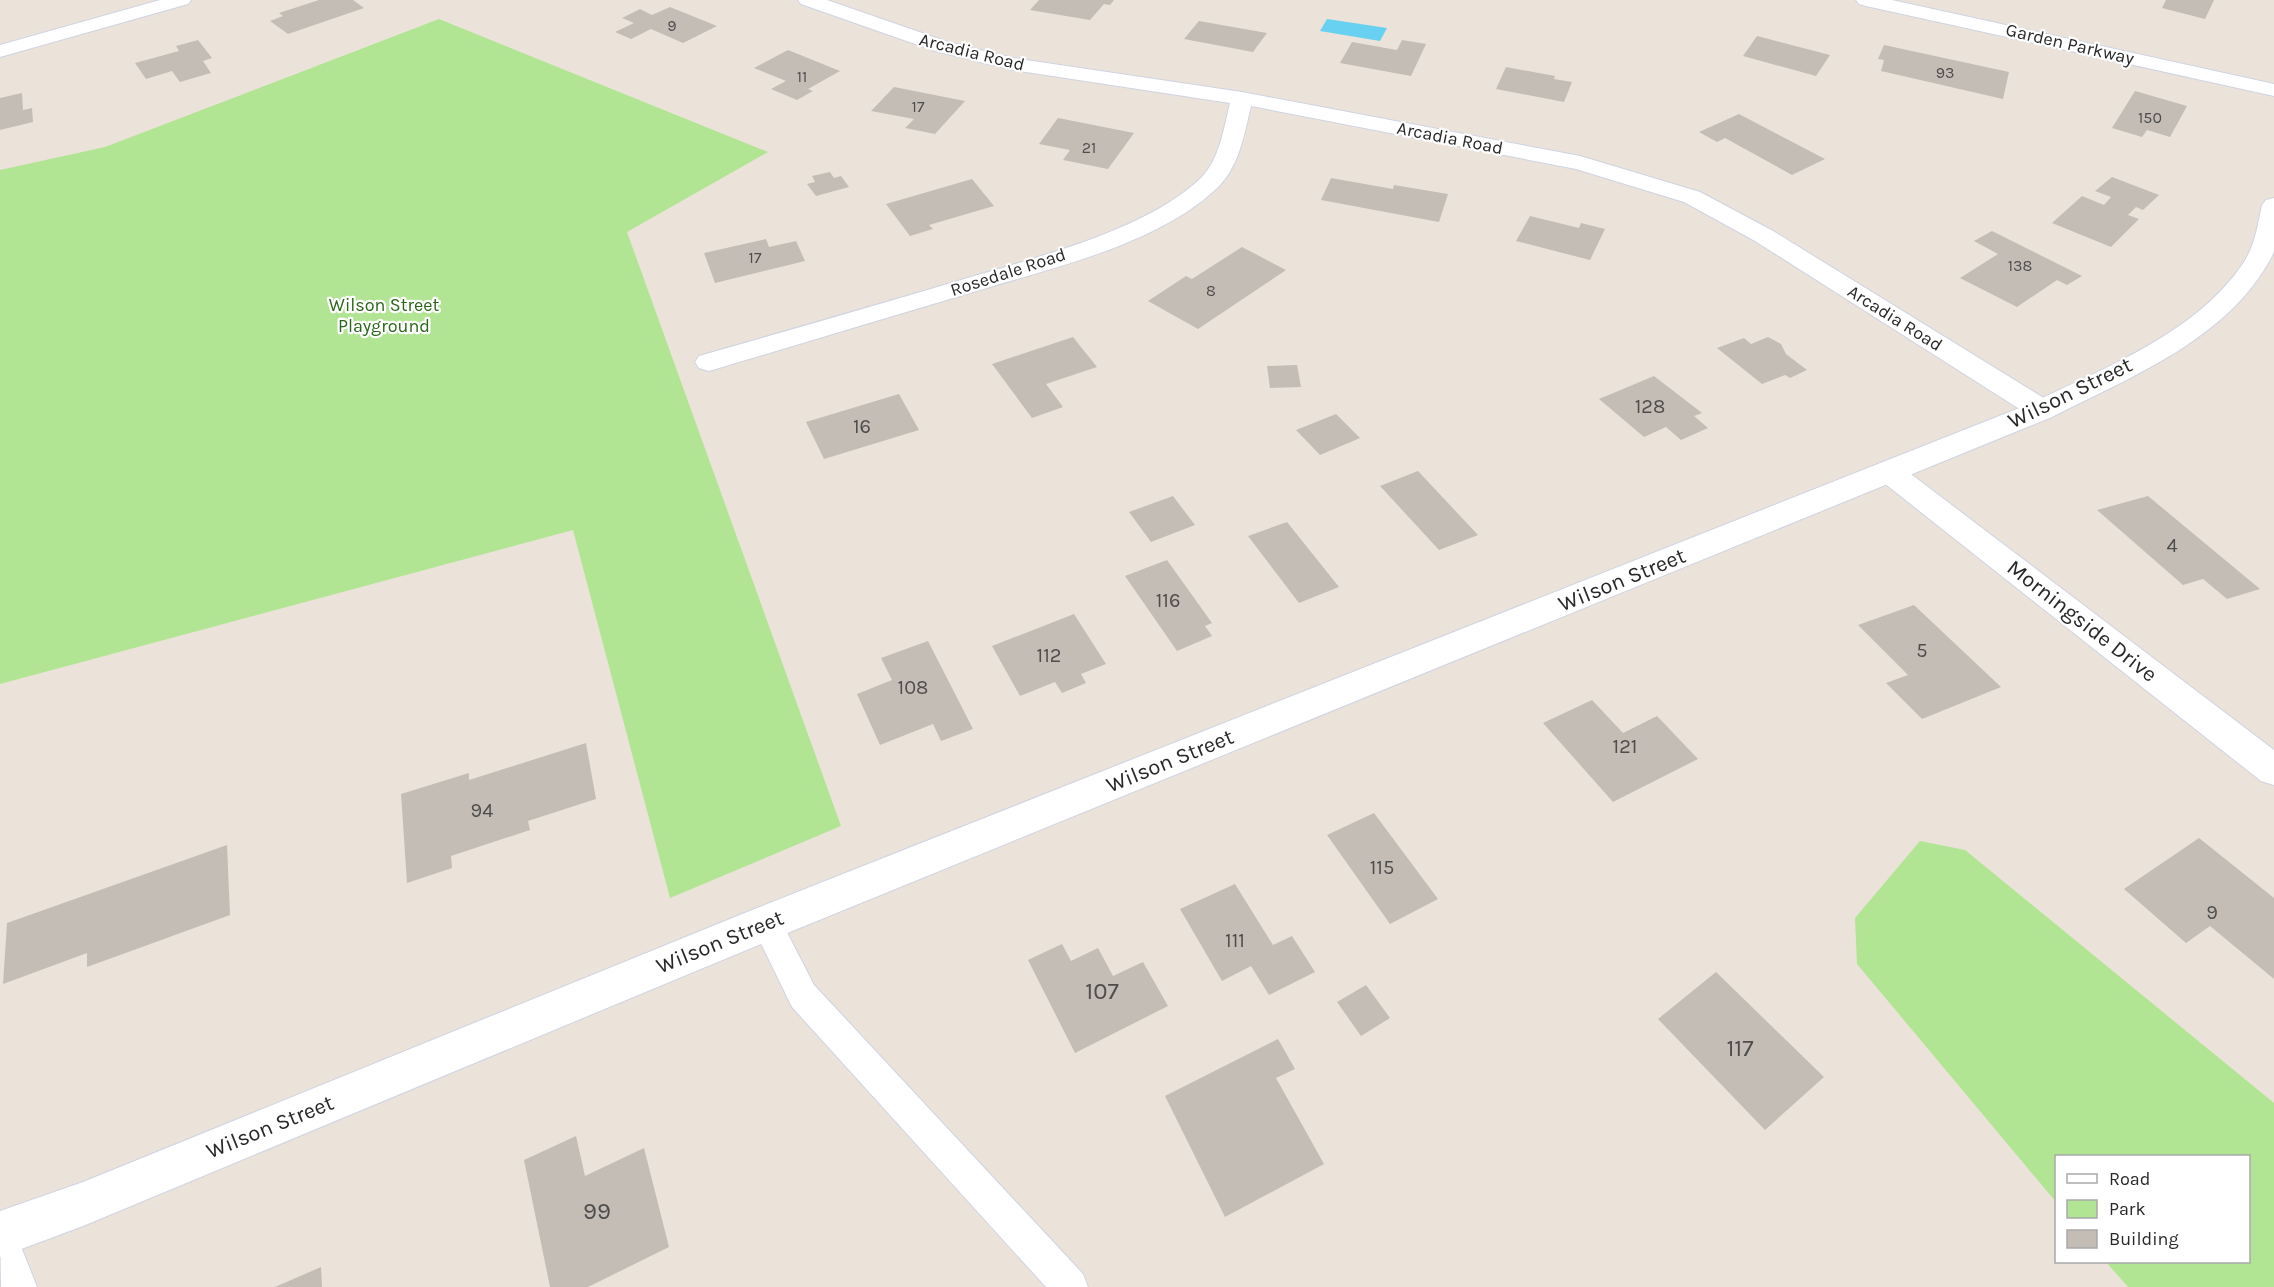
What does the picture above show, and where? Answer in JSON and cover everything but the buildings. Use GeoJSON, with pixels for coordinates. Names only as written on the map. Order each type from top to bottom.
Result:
{"type":"FeatureCollection","features":[{"type":"Feature","properties":{"kind":"street"},"geometry":{"type":"LineString","coordinates":[[0,51],[181,0]]}},
{"type":"Feature","properties":{"kind":"street","name":"Arcadia Road"},"geometry":{"type":"LineString","coordinates":[[808,0],[942,47],[1013,64],[1242,99],[1580,163],[1692,196],[1764,236],[2042,410]]}},
{"type":"Feature","properties":{"kind":"street","name":"Garden Parkway"},"geometry":{"type":"LineString","coordinates":[[1866,0],[2274,90]]}},
{"type":"Feature","properties":{"kind":"street","name":"Rosedale Road"},"geometry":{"type":"LineString","coordinates":[[709,362],[1088,247],[1177,207],[1210,181],[1228,151],[1242,99]]}},
{"type":"Feature","properties":{"kind":"street","name":"Wilson Street"},"geometry":{"type":"LineString","coordinates":[[0,1235],[83,1204],[766,923],[2042,410],[2154,352],[2206,318],[2257,262],[2274,206]]}},
{"type":"Feature","properties":{"kind":"street","name":"Morningside Drive"},"geometry":{"type":"LineString","coordinates":[[1889,472],[2274,770]]}},
{"type":"Feature","properties":{"kind":"lane"},"geometry":{"type":"LineString","coordinates":[[766,923],[803,996],[1070,1287]]}},
{"type":"Feature","properties":{"kind":"lane"},"geometry":{"type":"LineString","coordinates":[[0,1235],[20,1287]]}},
{"type":"Feature","properties":{"kind":"green space","name":"Wilson Street Playground"},"geometry":{"type":"Polygon","coordinates":[[[439,19],[768,152],[627,232],[841,826],[670,898],[573,530],[0,684],[0,170],[105,147],[439,19]]]}},
{"type":"Feature","properties":{"kind":"green space"},"geometry":{"type":"Polygon","coordinates":[[[1920,841],[1965,850],[2274,1103],[2274,1287],[2128,1287],[2107,1263],[2250,1263],[2250,1155],[2055,1155],[2055,1201],[1857,964],[1855,918],[1920,841]]]}},
{"type":"Feature","properties":{"kind":"water"},"geometry":{"type":"Polygon","coordinates":[[[1327,19],[1387,28],[1380,41],[1320,31],[1327,19]]]}}]}
